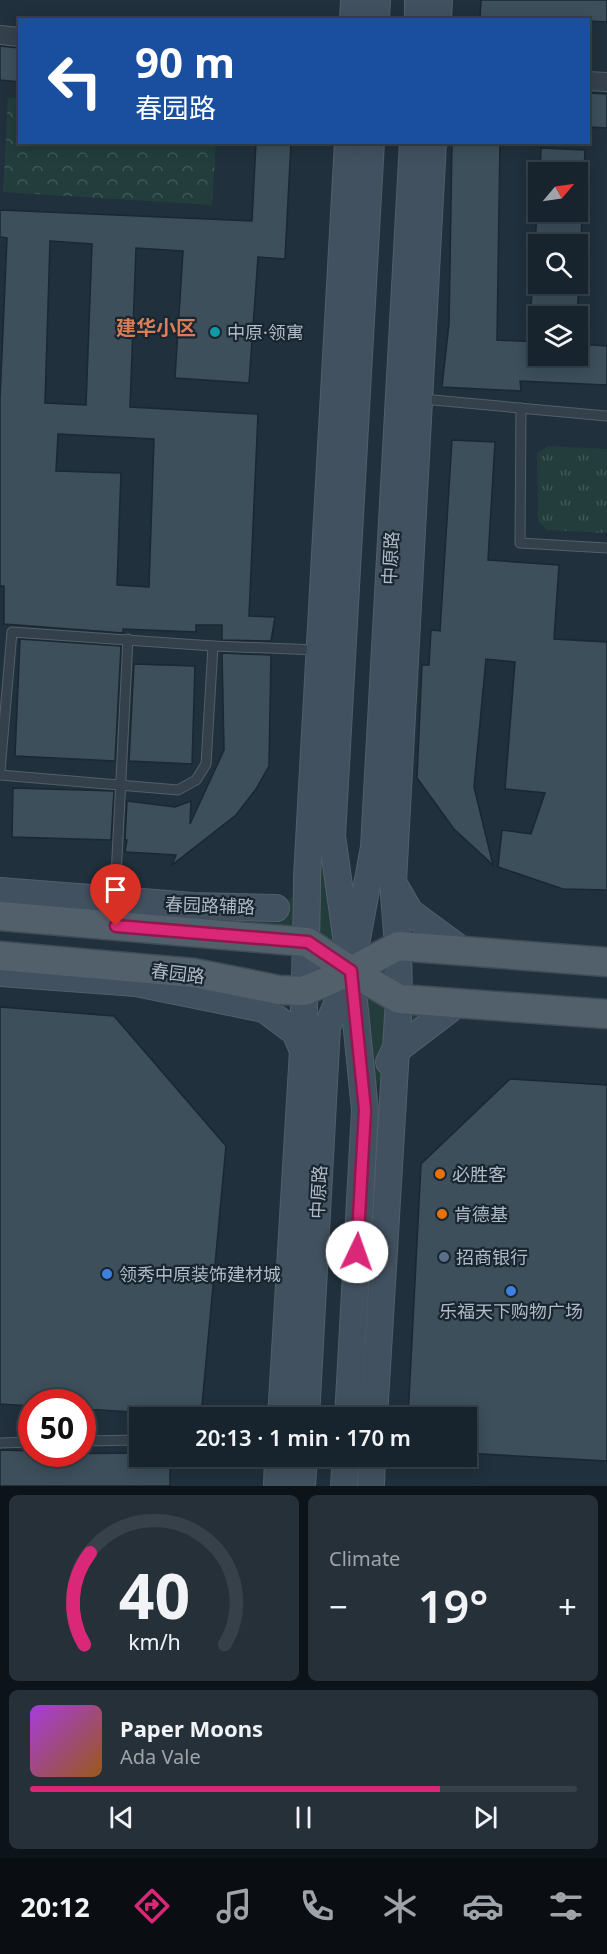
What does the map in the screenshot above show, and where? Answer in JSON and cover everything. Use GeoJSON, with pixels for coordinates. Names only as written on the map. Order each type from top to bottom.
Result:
{"type":"FeatureCollection","features":[{"type":"Feature","properties":{"kind":"main road"},"geometry":{"type":"LineString","coordinates":[[353,18],[354,0]]}},
{"type":"Feature","properties":{"kind":"main road"},"geometry":{"type":"LineString","coordinates":[[376,18],[377,0]]}},
{"type":"Feature","properties":{"kind":"main road"},"geometry":{"type":"LineString","coordinates":[[418,0],[418,18]]}},
{"type":"Feature","properties":{"kind":"main road"},"geometry":{"type":"LineString","coordinates":[[438,18],[439,0]]}},
{"type":"Feature","properties":{"kind":"main road"},"geometry":{"type":"LineString","coordinates":[[282,1407],[303,1050],[308,942],[307,877],[348,144]]}},
{"type":"Feature","properties":{"kind":"main road","name":"中原路"},"geometry":{"type":"LineString","coordinates":[[349,1407],[365,1110],[351,971],[332,836],[371,144]]}},
{"type":"Feature","properties":{"kind":"main road","name":"中原路"},"geometry":{"type":"LineString","coordinates":[[307,1407],[327,1027],[351,971],[374,847],[413,144]]}},
{"type":"Feature","properties":{"kind":"main road"},"geometry":{"type":"LineString","coordinates":[[375,1407],[394,1052],[399,999],[399,946],[393,882],[433,144]]}},
{"type":"Feature","properties":{"kind":"main road"},"geometry":{"type":"LineString","coordinates":[[232,936],[296,895],[332,836]]}},
{"type":"Feature","properties":{"kind":"main road"},"geometry":{"type":"LineString","coordinates":[[374,847],[410,912],[463,951]]}},
{"type":"Feature","properties":{"kind":"main road","name":"春园路辅路"},"geometry":{"type":"LineString","coordinates":[[0,891],[193,906],[276,908]]}},
{"type":"Feature","properties":{"kind":"main road"},"geometry":{"type":"LineString","coordinates":[[0,916],[308,942],[399,999],[607,1014]]}},
{"type":"Feature","properties":{"kind":"main road"},"geometry":{"type":"LineString","coordinates":[[399,946],[607,962]]}},
{"type":"Feature","properties":{"kind":"main road","name":"春园路"},"geometry":{"type":"LineString","coordinates":[[0,956],[194,973],[279,990],[304,991],[351,971],[399,946]]}},
{"type":"Feature","properties":{"kind":"main road"},"geometry":{"type":"LineString","coordinates":[[0,973],[136,983],[264,1009]]}},
{"type":"Feature","properties":{"kind":"main road"},"geometry":{"type":"LineString","coordinates":[[194,973],[264,1009],[295,1032],[324,1095]]}},
{"type":"Feature","properties":{"kind":"main road"},"geometry":{"type":"LineString","coordinates":[[365,1110],[394,1052],[458,1003]]}},
{"type":"Feature","properties":{"kind":"main road"},"geometry":{"type":"LineString","coordinates":[[277,1486],[278,1467]]}},
{"type":"Feature","properties":{"kind":"main road"},"geometry":{"type":"LineString","coordinates":[[302,1486],[303,1467]]}},
{"type":"Feature","properties":{"kind":"main road"},"geometry":{"type":"LineString","coordinates":[[344,1486],[345,1467]]}},
{"type":"Feature","properties":{"kind":"main road"},"geometry":{"type":"LineString","coordinates":[[371,1486],[372,1467]]}},
{"type":"Feature","properties":{"kind":"street"},"geometry":{"type":"LineString","coordinates":[[0,35],[18,37]]}},
{"type":"Feature","properties":{"kind":"street"},"geometry":{"type":"LineString","coordinates":[[590,81],[607,82]]}},
{"type":"Feature","properties":{"kind":"lane"},"geometry":{"type":"LineString","coordinates":[[419,399],[607,416]]}},
{"type":"Feature","properties":{"kind":"lane"},"geometry":{"type":"LineString","coordinates":[[520,408],[520,543],[607,548]]}},
{"type":"Feature","properties":{"kind":"lane"},"geometry":{"type":"LineString","coordinates":[[213,646],[206,764],[196,780],[178,790],[0,773],[12,632],[213,646],[320,650]]}},
{"type":"Feature","properties":{"kind":"lane"},"geometry":{"type":"LineString","coordinates":[[115,900],[128,639]]}},
{"type":"Feature","properties":{"kind":"lane"},"geometry":{"type":"LineString","coordinates":[[96,1441],[129,1440]]}},
{"type":"Feature","properties":{"kind":"lane"},"geometry":{"type":"LineString","coordinates":[[0,1443],[18,1442]]}},
{"type":"Feature","properties":{"kind":"green space"},"geometry":{"type":"Polygon","coordinates":[[[8,98],[18,98],[18,144],[216,144],[212,205],[3,192],[8,98]]]}},
{"type":"Feature","properties":{"kind":"green space"},"geometry":{"type":"Polygon","coordinates":[[[548,446],[607,449],[607,531],[604,533],[547,530],[538,521],[537,453],[548,446]]]}},
{"type":"Feature","properties":{"kind":"green space"},"geometry":{"type":"Polygon","coordinates":[[[332,836],[351,971],[232,936],[296,895],[332,836]]]}},
{"type":"Feature","properties":{"kind":"green space"},"geometry":{"type":"Polygon","coordinates":[[[351,971],[458,1003],[394,1052],[365,1110],[351,971]]]}},
{"type":"Feature","properties":{"kind":"building"},"geometry":{"type":"Polygon","coordinates":[[[481,0],[607,0],[607,22],[590,21],[590,18],[480,18],[481,0]]]}},
{"type":"Feature","properties":{"kind":"building"},"geometry":{"type":"Polygon","coordinates":[[[0,46],[18,48],[18,82],[0,80],[0,46]]]}},
{"type":"Feature","properties":{"kind":"building"},"geometry":{"type":"Polygon","coordinates":[[[590,93],[607,94],[607,128],[590,127],[590,93]]]}},
{"type":"Feature","properties":{"kind":"building"},"geometry":{"type":"Polygon","coordinates":[[[256,144],[291,144],[285,259],[258,257],[249,383],[175,378],[183,251],[136,248],[130,407],[258,414],[249,616],[275,617],[271,641],[222,640],[222,625],[196,625],[196,632],[123,629],[123,633],[4,624],[4,586],[0,586],[0,399],[7,238],[0,237],[0,210],[252,221],[256,144]],[[50,241],[45,403],[86,405],[92,244],[50,241]],[[58,434],[56,471],[121,473],[117,585],[149,587],[154,439],[58,434]]]}},
{"type":"Feature","properties":{"kind":"building"},"geometry":{"type":"Polygon","coordinates":[[[452,144],[500,144],[497,340],[528,342],[528,366],[588,366],[588,345],[607,346],[607,385],[520,381],[521,391],[442,387],[449,324],[452,144]]]}},
{"type":"Feature","properties":{"kind":"building"},"geometry":{"type":"Polygon","coordinates":[[[541,148],[585,150],[584,162],[540,162],[541,148]]]}},
{"type":"Feature","properties":{"kind":"building"},"geometry":{"type":"Polygon","coordinates":[[[536,222],[582,222],[581,234],[536,234],[536,222]]]}},
{"type":"Feature","properties":{"kind":"building"},"geometry":{"type":"Polygon","coordinates":[[[532,294],[578,294],[578,306],[531,306],[532,294]]]}},
{"type":"Feature","properties":{"kind":"building"},"geometry":{"type":"Polygon","coordinates":[[[452,440],[495,442],[488,560],[559,565],[554,639],[607,642],[607,890],[563,889],[498,867],[502,830],[531,834],[545,793],[505,789],[515,662],[486,659],[474,787],[493,865],[454,829],[417,778],[422,665],[429,665],[431,630],[440,631],[452,440]]]}},
{"type":"Feature","properties":{"kind":"building"},"geometry":{"type":"Polygon","coordinates":[[[20,639],[121,646],[115,761],[15,756],[20,639]]]}},
{"type":"Feature","properties":{"kind":"building"},"geometry":{"type":"Polygon","coordinates":[[[222,653],[271,655],[269,766],[256,789],[236,815],[172,865],[176,855],[125,852],[127,801],[175,807],[191,801],[190,824],[224,750],[222,653]]]}},
{"type":"Feature","properties":{"kind":"building"},"geometry":{"type":"Polygon","coordinates":[[[134,664],[195,666],[192,764],[129,761],[134,664]]]}},
{"type":"Feature","properties":{"kind":"building"},"geometry":{"type":"Polygon","coordinates":[[[13,788],[114,791],[111,840],[12,837],[13,788]]]}},
{"type":"Feature","properties":{"kind":"building","name":"领秀中原装饰建材城"},"geometry":{"type":"Polygon","coordinates":[[[0,1007],[114,1016],[226,1146],[202,1407],[129,1407],[129,1412],[96,1410],[96,1389],[18,1389],[18,1405],[0,1404],[0,1007]]]}},
{"type":"Feature","properties":{"kind":"building","name":"乐福天下购物广场"},"geometry":{"type":"Polygon","coordinates":[[[510,1079],[607,1085],[607,1461],[477,1454],[477,1407],[409,1407],[421,1164],[510,1079]]]}},
{"type":"Feature","properties":{"kind":"building"},"geometry":{"type":"Polygon","coordinates":[[[0,1450],[18,1451],[18,1467],[96,1467],[96,1453],[129,1453],[129,1467],[170,1467],[170,1486],[0,1486],[0,1450]]]}},
{"type":"Feature","properties":{"kind":"place","name":"中原·领寓"},"geometry":{"type":"Point","coordinates":[215,332]}},
{"type":"Feature","properties":{"kind":"place","name":"必胜客"},"geometry":{"type":"Point","coordinates":[440,1174]}},
{"type":"Feature","properties":{"kind":"place","name":"肯德基"},"geometry":{"type":"Point","coordinates":[442,1214]}},
{"type":"Feature","properties":{"kind":"place","name":"招商银行"},"geometry":{"type":"Point","coordinates":[444,1257]}},
{"type":"Feature","properties":{"kind":"place","name":"领秀中原装饰建材城"},"geometry":{"type":"Point","coordinates":[107,1274]}},
{"type":"Feature","properties":{"kind":"place","name":"乐福天下购物广场"},"geometry":{"type":"Point","coordinates":[511,1291]}},
{"type":"Feature","properties":{"kind":"district","name":"建华小区"},"geometry":{"type":"Point","coordinates":[156,327]}},
{"type":"Feature","properties":{"kind":"route"},"geometry":{"type":"LineString","coordinates":[[116,926],[308,942],[351,971],[365,1110],[357,1252]]}}]}
